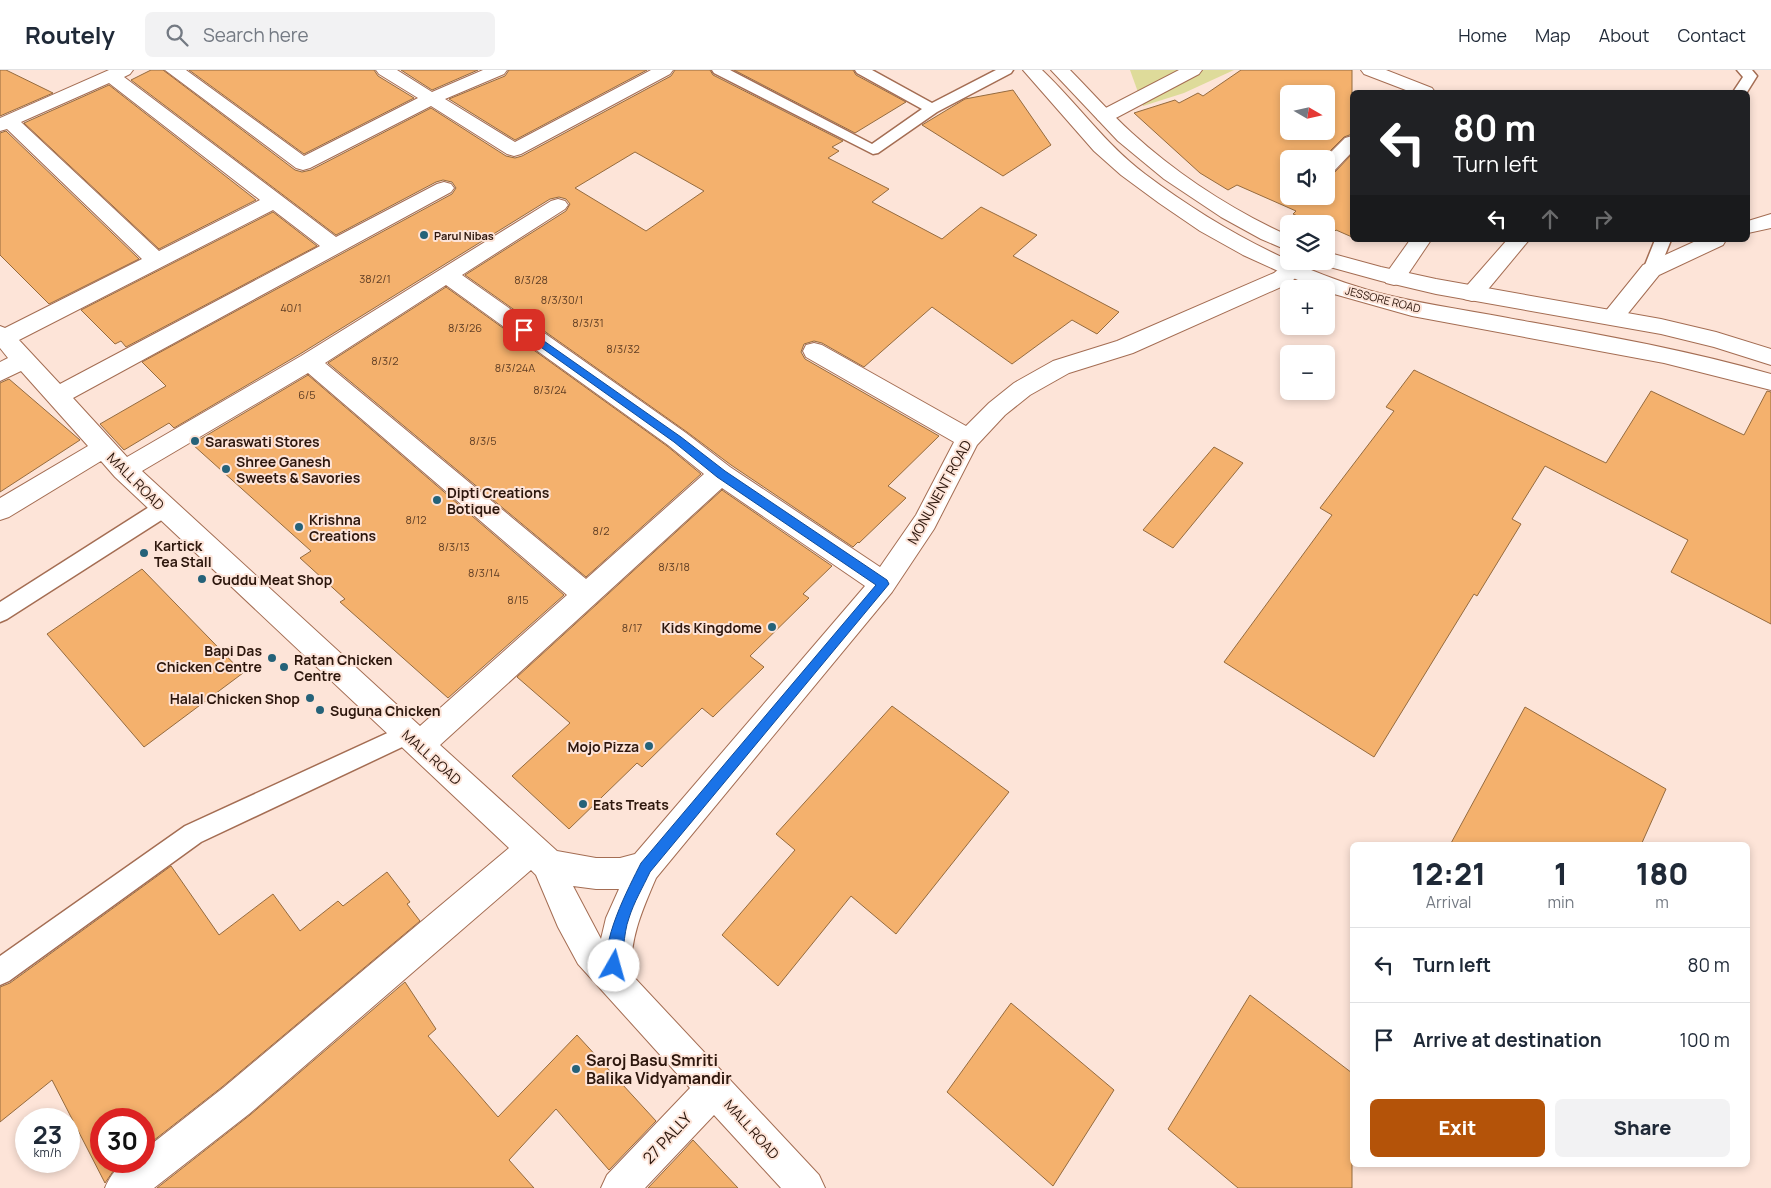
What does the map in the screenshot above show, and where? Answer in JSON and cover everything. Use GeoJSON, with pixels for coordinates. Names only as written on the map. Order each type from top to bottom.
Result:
{"type":"FeatureCollection","features":[{"type":"Feature","properties":{"kind":"street"},"geometry":{"type":"LineString","coordinates":[[174,70],[303,164],[433,98],[498,70]]}},
{"type":"Feature","properties":{"kind":"street"},"geometry":{"type":"LineString","coordinates":[[385,70],[433,98],[514,150],[664,70]]}},
{"type":"Feature","properties":{"kind":"street","name":"JESSORE ROAD"},"geometry":{"type":"LineString","coordinates":[[1032,70],[1044,81],[1094,140],[1166,199],[1217,232],[1280,258]]}},
{"type":"Feature","properties":{"kind":"street"},"geometry":{"type":"LineString","coordinates":[[1060,70],[1134,145],[1210,201],[1256,230],[1280,240]]}},
{"type":"Feature","properties":{"kind":"street"},"geometry":{"type":"LineString","coordinates":[[1105,116],[1193,70]]}},
{"type":"Feature","properties":{"kind":"street"},"geometry":{"type":"LineString","coordinates":[[1370,70],[1405,89]]}},
{"type":"Feature","properties":{"kind":"street"},"geometry":{"type":"LineString","coordinates":[[156,260],[4,123],[118,73],[274,201],[335,247]]}},
{"type":"Feature","properties":{"kind":"street"},"geometry":{"type":"LineString","coordinates":[[1335,159],[1350,144]]}},
{"type":"Feature","properties":{"kind":"street"},"geometry":{"type":"LineString","coordinates":[[56,397],[444,188]]}},
{"type":"Feature","properties":{"kind":"street"},"geometry":{"type":"LineString","coordinates":[[7,351],[156,260],[274,201]]}},
{"type":"Feature","properties":{"kind":"street"},"geometry":{"type":"LineString","coordinates":[[124,470],[309,362],[558,205]]}},
{"type":"Feature","properties":{"kind":"street"},"geometry":{"type":"LineString","coordinates":[[1750,226],[1771,221]]}},
{"type":"Feature","properties":{"kind":"street"},"geometry":{"type":"LineString","coordinates":[[1394,278],[1420,242]]}},
{"type":"Feature","properties":{"kind":"street"},"geometry":{"type":"LineString","coordinates":[[1472,294],[1517,242]]}},
{"type":"Feature","properties":{"kind":"street"},"geometry":{"type":"LineString","coordinates":[[1613,317],[1651,270],[1712,242]]}},
{"type":"Feature","properties":{"kind":"street","name":"JESSORE ROAD"},"geometry":{"type":"LineString","coordinates":[[1335,262],[1394,278],[1472,294],[1613,317],[1689,333],[1746,348],[1771,357]]}},
{"type":"Feature","properties":{"kind":"street","name":"MONUNENT ROAD"},"geometry":{"type":"LineString","coordinates":[[614,978],[614,954],[622,918],[645,867],[883,584],[925,522],[968,439],[997,409],[1022,388],[1043,376],[1062,367],[1125,347],[1282,278],[1293,270]]}},
{"type":"Feature","properties":{"kind":"street","name":"JESSORE ROAD"},"geometry":{"type":"LineString","coordinates":[[1306,270],[1344,290],[1398,304],[1674,355],[1771,382]]}},
{"type":"Feature","properties":{"kind":"street"},"geometry":{"type":"LineString","coordinates":[[448,276],[677,439],[721,474],[883,584]]}},
{"type":"Feature","properties":{"kind":"street","name":"MALL ROAD"},"geometry":{"type":"LineString","coordinates":[[7,351],[56,397],[124,470],[164,508],[540,857],[587,948],[806,1188]]}},
{"type":"Feature","properties":{"kind":"street"},"geometry":{"type":"LineString","coordinates":[[814,351],[968,439]]}},
{"type":"Feature","properties":{"kind":"street"},"geometry":{"type":"LineString","coordinates":[[309,362],[586,595]]}},
{"type":"Feature","properties":{"kind":"street"},"geometry":{"type":"LineString","coordinates":[[0,510],[104,448]]}},
{"type":"Feature","properties":{"kind":"street"},"geometry":{"type":"LineString","coordinates":[[413,739],[586,595],[721,474]]}},
{"type":"Feature","properties":{"kind":"street"},"geometry":{"type":"LineString","coordinates":[[124,1188],[236,1101],[540,857],[586,874],[614,875],[629,873],[645,867]]}},
{"type":"Feature","properties":{"kind":"street","name":"27 PALLY"},"geometry":{"type":"LineString","coordinates":[[620,1188],[715,1088]]}},
{"type":"Feature","properties":{"kind":"lane"},"geometry":{"type":"LineString","coordinates":[[719,70],[872,150],[932,109],[1006,70]]}},
{"type":"Feature","properties":{"kind":"lane"},"geometry":{"type":"LineString","coordinates":[[862,70],[932,109]]}},
{"type":"Feature","properties":{"kind":"lane"},"geometry":{"type":"LineString","coordinates":[[1741,90],[1750,76],[1744,70]]}},
{"type":"Feature","properties":{"kind":"lane"},"geometry":{"type":"LineString","coordinates":[[1651,270],[1662,242]]}},
{"type":"Feature","properties":{"kind":"lane"},"geometry":{"type":"LineString","coordinates":[[0,613],[164,508]]}},
{"type":"Feature","properties":{"kind":"lane"},"geometry":{"type":"LineString","coordinates":[[0,972],[193,834],[413,739]]}},
{"type":"Feature","properties":{"kind":"shaded area"},"geometry":{"type":"Polygon","coordinates":[[[1130,70],[1234,70],[1184,93],[1143,106],[1130,70]]]}},
{"type":"Feature","properties":{"kind":"building"},"geometry":{"type":"Polygon","coordinates":[[[0,70],[6,70],[53,93],[0,116],[0,70]]]}},
{"type":"Feature","properties":{"kind":"building"},"geometry":{"type":"Polygon","coordinates":[[[151,70],[163,70],[295,170],[302,172],[311,170],[431,108],[506,156],[515,158],[671,76],[675,70],[710,70],[713,75],[843,141],[832,147],[839,151],[828,158],[889,189],[872,202],[942,239],[981,207],[1037,235],[1013,256],[1119,312],[1097,334],[1072,320],[1012,364],[932,307],[864,367],[822,343],[814,341],[804,344],[801,352],[805,359],[939,436],[888,486],[906,498],[853,547],[731,465],[465,275],[566,211],[570,204],[566,199],[559,197],[550,199],[300,354],[174,428],[169,423],[124,450],[100,424],[166,386],[142,362],[452,194],[456,188],[452,182],[443,180],[436,182],[336,235],[131,80],[151,70]],[[635,152],[575,188],[646,231],[704,191],[635,152]]]}},
{"type":"Feature","properties":{"kind":"building"},"geometry":{"type":"Polygon","coordinates":[[[189,70],[374,70],[378,76],[414,98],[304,154],[189,70]]]}},
{"type":"Feature","properties":{"kind":"building"},"geometry":{"type":"Polygon","coordinates":[[[401,70],[478,70],[432,90],[401,70]]]}},
{"type":"Feature","properties":{"kind":"building"},"geometry":{"type":"Polygon","coordinates":[[[509,70],[647,70],[515,140],[449,99],[505,76],[509,70]]]}},
{"type":"Feature","properties":{"kind":"building"},"geometry":{"type":"Polygon","coordinates":[[[734,70],[853,70],[856,75],[906,102],[855,133],[734,70]]]}},
{"type":"Feature","properties":{"kind":"building"},"geometry":{"type":"Polygon","coordinates":[[[1241,70],[1352,70],[1350,135],[1344,137],[1331,150],[1280,150],[1280,204],[1237,185],[1228,190],[1200,173],[1134,113],[1175,100],[1179,103],[1198,93],[1203,96],[1241,70]]]}},
{"type":"Feature","properties":{"kind":"building"},"geometry":{"type":"Polygon","coordinates":[[[109,85],[256,200],[159,249],[24,123],[109,85]]]}},
{"type":"Feature","properties":{"kind":"building"},"geometry":{"type":"Polygon","coordinates":[[[1013,90],[1051,145],[1003,176],[922,125],[965,99],[1013,90]]]}},
{"type":"Feature","properties":{"kind":"building"},"geometry":{"type":"Polygon","coordinates":[[[6,131],[139,259],[49,304],[0,255],[0,133],[6,131]]]}},
{"type":"Feature","properties":{"kind":"building"},"geometry":{"type":"Polygon","coordinates":[[[1350,156],[1350,236],[1335,231],[1335,215],[1293,214],[1296,211],[1282,205],[1335,205],[1335,172],[1350,156]]]}},
{"type":"Feature","properties":{"kind":"building"},"geometry":{"type":"Polygon","coordinates":[[[273,212],[317,246],[126,347],[121,341],[115,344],[81,310],[273,212]]]}},
{"type":"Feature","properties":{"kind":"building"},"geometry":{"type":"Polygon","coordinates":[[[446,287],[667,446],[701,474],[586,577],[328,363],[446,287]]]}},
{"type":"Feature","properties":{"kind":"building"},"geometry":{"type":"Polygon","coordinates":[[[1414,370],[1606,463],[1651,391],[1744,435],[1767,391],[1771,392],[1771,624],[1671,572],[1688,540],[1545,466],[1512,519],[1521,524],[1477,596],[1474,594],[1374,757],[1224,662],[1332,515],[1320,508],[1394,411],[1386,407],[1414,370]]]}},
{"type":"Feature","properties":{"kind":"building"},"geometry":{"type":"Polygon","coordinates":[[[308,375],[564,595],[448,698],[340,602],[345,599],[300,558],[311,551],[192,444],[308,375]]]}},
{"type":"Feature","properties":{"kind":"building"},"geometry":{"type":"Polygon","coordinates":[[[9,379],[80,440],[0,492],[0,383],[9,379]]]}},
{"type":"Feature","properties":{"kind":"building"},"geometry":{"type":"Polygon","coordinates":[[[1214,447],[1243,463],[1173,548],[1143,530],[1214,447]]]}},
{"type":"Feature","properties":{"kind":"building"},"geometry":{"type":"Polygon","coordinates":[[[722,490],[832,566],[803,594],[809,598],[750,656],[764,667],[713,717],[702,708],[642,767],[637,763],[569,829],[512,776],[570,723],[517,677],[722,490]]]}},
{"type":"Feature","properties":{"kind":"building"},"geometry":{"type":"Polygon","coordinates":[[[142,569],[243,673],[144,747],[47,634],[142,569]]]}},
{"type":"Feature","properties":{"kind":"building"},"geometry":{"type":"Polygon","coordinates":[[[892,706],[1009,792],[896,934],[851,896],[778,986],[722,935],[795,850],[776,834],[892,706]]]}},
{"type":"Feature","properties":{"kind":"building"},"geometry":{"type":"Polygon","coordinates":[[[1525,707],[1666,789],[1642,842],[1452,842],[1525,707]]]}},
{"type":"Feature","properties":{"kind":"building"},"geometry":{"type":"Polygon","coordinates":[[[171,866],[219,935],[273,894],[300,931],[338,901],[343,906],[387,872],[410,902],[407,904],[420,921],[222,1087],[155,1139],[155,1108],[90,1108],[90,1154],[80,1134],[80,1108],[66,1108],[52,1080],[0,1122],[0,987],[10,983],[171,866]]]}},
{"type":"Feature","properties":{"kind":"building"},"geometry":{"type":"Polygon","coordinates":[[[405,982],[436,1029],[428,1036],[498,1117],[577,1035],[656,1121],[609,1170],[556,1109],[509,1160],[534,1188],[157,1188],[250,1115],[405,982]]]}},
{"type":"Feature","properties":{"kind":"building"},"geometry":{"type":"Polygon","coordinates":[[[1250,995],[1350,1071],[1350,1167],[1352,1167],[1352,1188],[1238,1188],[1168,1129],[1250,995]]]}},
{"type":"Feature","properties":{"kind":"building"},"geometry":{"type":"Polygon","coordinates":[[[1011,1003],[1114,1090],[1053,1186],[947,1092],[1011,1003]]]}},
{"type":"Feature","properties":{"kind":"building"},"geometry":{"type":"Polygon","coordinates":[[[693,1140],[738,1188],[648,1188],[683,1151],[693,1140]]]}},
{"type":"Feature","properties":{"kind":"building"},"geometry":{"type":"Polygon","coordinates":[[[100,1173],[112,1173],[105,1183],[100,1173]]]}},
{"type":"Feature","properties":{"kind":"place","name":"Parul Nibas"},"geometry":{"type":"Point","coordinates":[424,235]}},
{"type":"Feature","properties":{"kind":"place","name":"Saraswati Stores"},"geometry":{"type":"Point","coordinates":[195,441]}},
{"type":"Feature","properties":{"kind":"place","name":"Shree Ganesh Sweets & Savories"},"geometry":{"type":"Point","coordinates":[226,469]}},
{"type":"Feature","properties":{"kind":"place","name":"Dipti Creations Botique"},"geometry":{"type":"Point","coordinates":[437,500]}},
{"type":"Feature","properties":{"kind":"place","name":"Krishna Creations"},"geometry":{"type":"Point","coordinates":[299,527]}},
{"type":"Feature","properties":{"kind":"place","name":"Kartick Tea Stall"},"geometry":{"type":"Point","coordinates":[144,553]}},
{"type":"Feature","properties":{"kind":"place","name":"Guddu Meat Shop"},"geometry":{"type":"Point","coordinates":[202,579]}},
{"type":"Feature","properties":{"kind":"place","name":"Kids Kingdome"},"geometry":{"type":"Point","coordinates":[772,627]}},
{"type":"Feature","properties":{"kind":"place","name":"Bapi Das Chicken Centre"},"geometry":{"type":"Point","coordinates":[272,658]}},
{"type":"Feature","properties":{"kind":"place","name":"Ratan Chicken Centre"},"geometry":{"type":"Point","coordinates":[284,667]}},
{"type":"Feature","properties":{"kind":"place","name":"Halal Chicken Shop"},"geometry":{"type":"Point","coordinates":[310,698]}},
{"type":"Feature","properties":{"kind":"place","name":"Suguna Chicken"},"geometry":{"type":"Point","coordinates":[320,710]}},
{"type":"Feature","properties":{"kind":"place","name":"Mojo Pizza"},"geometry":{"type":"Point","coordinates":[649,746]}},
{"type":"Feature","properties":{"kind":"place","name":"Eats Treats"},"geometry":{"type":"Point","coordinates":[583,804]}},
{"type":"Feature","properties":{"kind":"place","name":"Saroj Basu Smriti Balika Vidyamandir"},"geometry":{"type":"Point","coordinates":[576,1069]}},
{"type":"Feature","properties":{"kind":"route"},"geometry":{"type":"LineString","coordinates":[[524,330],[677,439],[721,474],[883,584],[645,867],[622,918],[614,954],[614,966]]}}]}
